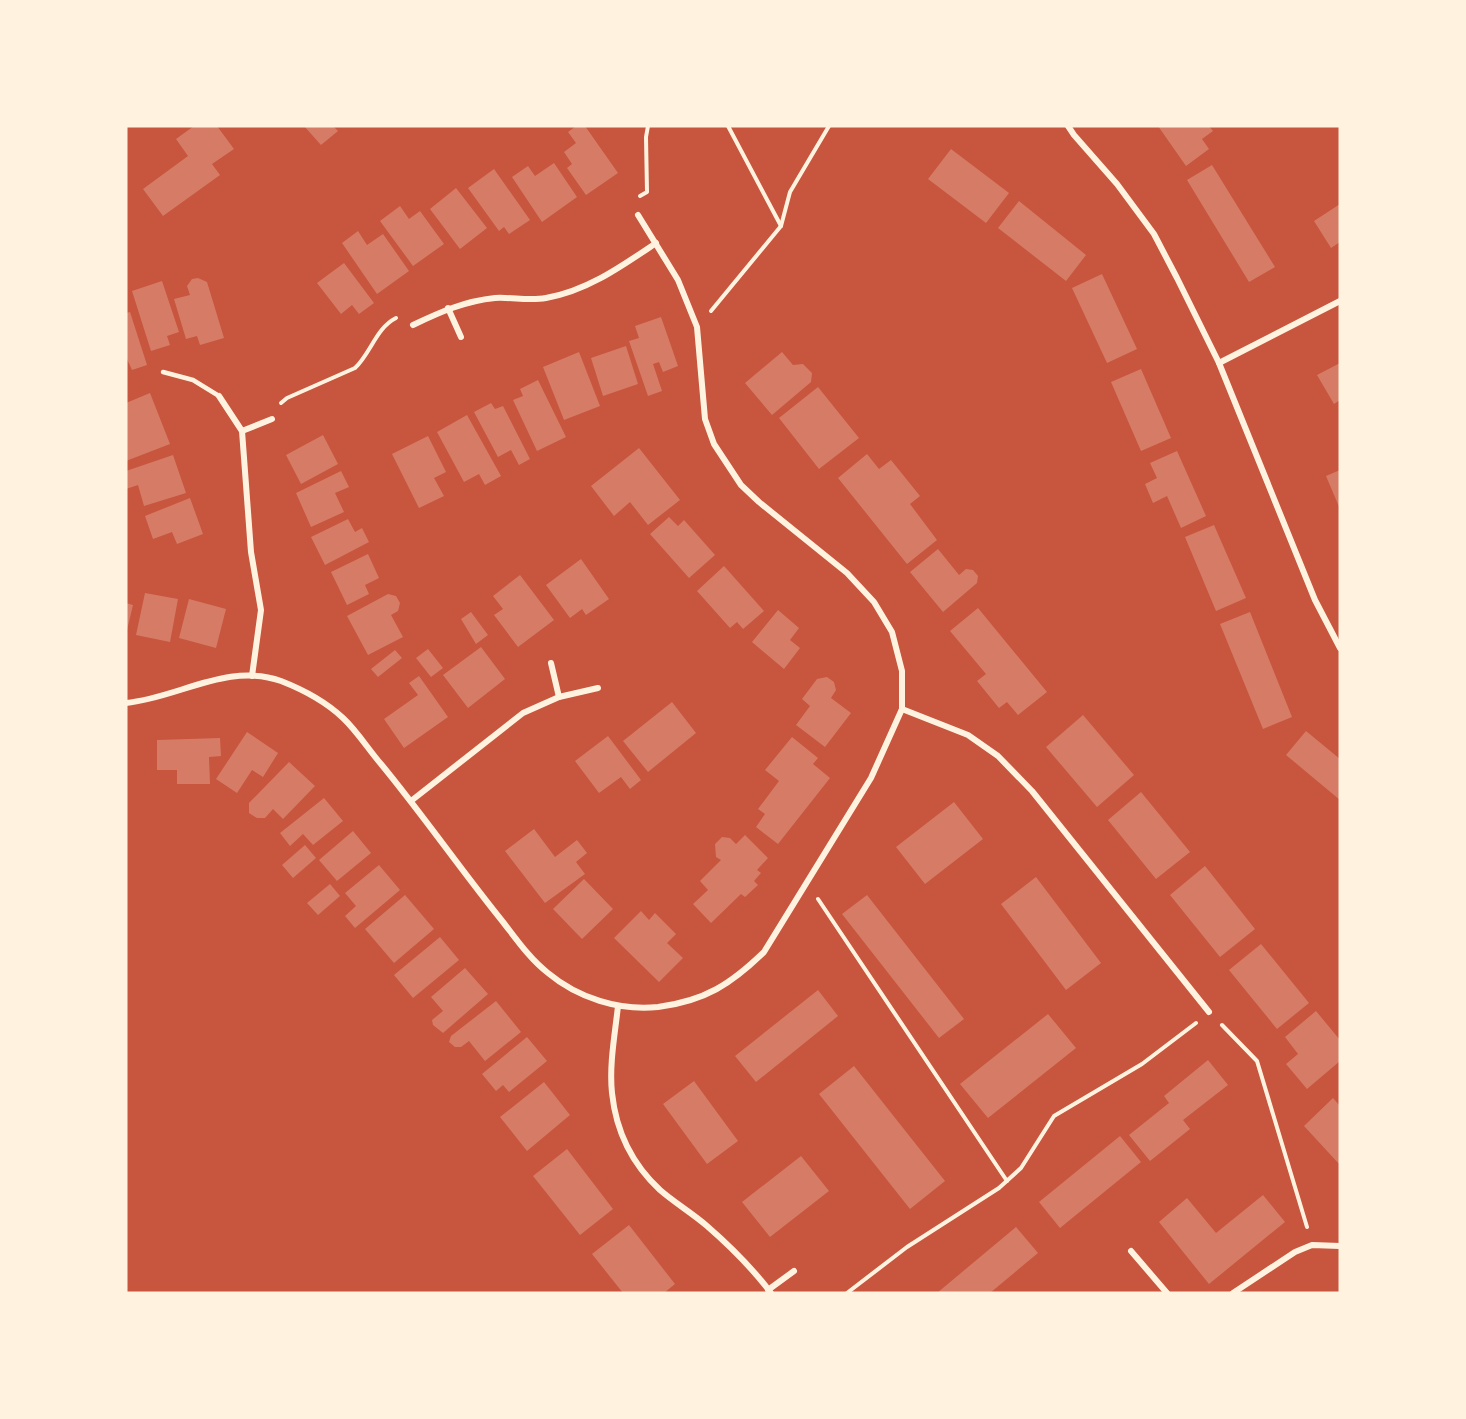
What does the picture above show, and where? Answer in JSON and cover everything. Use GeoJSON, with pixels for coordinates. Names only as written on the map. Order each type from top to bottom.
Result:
{"type":"FeatureCollection","features":[{"type":"Feature","properties":{"kind":"street"},"geometry":{"type":"LineString","coordinates":[[1068,126],[1117,184],[1154,234],[1219,363],[1316,600],[1340,648]]}},
{"type":"Feature","properties":{"kind":"street"},"geometry":{"type":"LineString","coordinates":[[126,703],[157,698],[228,676],[252,676],[278,680],[324,702],[344,719],[411,801],[532,959],[548,974],[588,997],[618,1006],[647,1008],[698,998],[721,988],[764,952],[871,778],[902,709],[902,672],[892,632],[874,602],[847,573],[741,485],[714,444],[705,419],[697,327],[678,280],[638,215]]}},
{"type":"Feature","properties":{"kind":"street"},"geometry":{"type":"LineString","coordinates":[[413,325],[448,308],[474,301],[497,298],[544,298],[566,293],[600,279],[656,243]]}},
{"type":"Feature","properties":{"kind":"street"},"geometry":{"type":"LineString","coordinates":[[1219,363],[1340,301]]}},
{"type":"Feature","properties":{"kind":"street"},"geometry":{"type":"LineString","coordinates":[[448,308],[461,337]]}},
{"type":"Feature","properties":{"kind":"street"},"geometry":{"type":"LineString","coordinates":[[219,396],[242,431],[251,552],[261,610],[252,676]]}},
{"type":"Feature","properties":{"kind":"street"},"geometry":{"type":"LineString","coordinates":[[242,431],[272,419]]}},
{"type":"Feature","properties":{"kind":"street"},"geometry":{"type":"LineString","coordinates":[[551,663],[559,697]]}},
{"type":"Feature","properties":{"kind":"street"},"geometry":{"type":"LineString","coordinates":[[411,801],[523,713],[559,697],[598,688]]}},
{"type":"Feature","properties":{"kind":"street"},"geometry":{"type":"LineString","coordinates":[[902,709],[968,735],[998,756],[1032,791],[1209,1012]]}},
{"type":"Feature","properties":{"kind":"street"},"geometry":{"type":"LineString","coordinates":[[618,1006],[612,1091],[616,1120],[626,1146],[642,1170],[661,1191],[708,1227],[734,1251],[770,1292],[794,1271]]}},
{"type":"Feature","properties":{"kind":"street"},"geometry":{"type":"LineString","coordinates":[[1233,1293],[1295,1252],[1312,1245],[1340,1246]]}},
{"type":"Feature","properties":{"kind":"street"},"geometry":{"type":"LineString","coordinates":[[1131,1251],[1167,1293]]}},
{"type":"Feature","properties":{"kind":"lane"},"geometry":{"type":"LineString","coordinates":[[162,372],[193,380],[219,396]]}},
{"type":"Feature","properties":{"kind":"path"},"geometry":{"type":"LineString","coordinates":[[638,215],[630,203],[647,192],[646,137],[648,126]]}},
{"type":"Feature","properties":{"kind":"path"},"geometry":{"type":"LineString","coordinates":[[728,126],[782,226]]}},
{"type":"Feature","properties":{"kind":"path"},"geometry":{"type":"LineString","coordinates":[[697,327],[782,226],[790,192],[830,126]]}},
{"type":"Feature","properties":{"kind":"path"},"geometry":{"type":"LineString","coordinates":[[272,419],[283,417],[280,404],[287,398],[355,368],[362,362],[388,322],[397,318],[404,330],[413,325]]}},
{"type":"Feature","properties":{"kind":"path"},"geometry":{"type":"LineString","coordinates":[[807,884],[1007,1181]]}},
{"type":"Feature","properties":{"kind":"path"},"geometry":{"type":"LineString","coordinates":[[848,1293],[907,1246],[999,1188],[1021,1168],[1031,1155],[1054,1116],[1142,1064],[1209,1012],[1257,1061],[1312,1245]]}},
{"type":"Feature","properties":{"kind":"building"},"geometry":{"type":"Polygon","coordinates":[[[194,126],[217,126],[234,149],[212,164],[220,175],[163,216],[143,189],[188,156],[176,139],[194,126]]]}},
{"type":"Feature","properties":{"kind":"building"},"geometry":{"type":"Polygon","coordinates":[[[304,126],[333,126],[338,131],[321,145],[304,126]]]}},
{"type":"Feature","properties":{"kind":"building"},"geometry":{"type":"Polygon","coordinates":[[[576,126],[585,126],[618,173],[586,195],[567,168],[572,164],[564,152],[576,143],[568,132],[576,126]]]}},
{"type":"Feature","properties":{"kind":"building"},"geometry":{"type":"Polygon","coordinates":[[[1158,126],[1209,126],[1213,131],[1202,139],[1209,149],[1186,166],[1158,126]]]}},
{"type":"Feature","properties":{"kind":"building"},"geometry":{"type":"Polygon","coordinates":[[[951,149],[1009,193],[986,223],[928,179],[951,149]]]}},
{"type":"Feature","properties":{"kind":"building"},"geometry":{"type":"Polygon","coordinates":[[[554,163],[577,197],[542,222],[512,177],[528,166],[535,176],[554,163]]]}},
{"type":"Feature","properties":{"kind":"building"},"geometry":{"type":"Polygon","coordinates":[[[1212,165],[1275,267],[1249,282],[1187,180],[1212,165]]]}},
{"type":"Feature","properties":{"kind":"building"},"geometry":{"type":"Polygon","coordinates":[[[494,169],[530,220],[509,234],[504,227],[499,231],[468,188],[494,169]]]}},
{"type":"Feature","properties":{"kind":"building"},"geometry":{"type":"Polygon","coordinates":[[[456,188],[487,228],[460,249],[430,209],[456,188]]]}},
{"type":"Feature","properties":{"kind":"building"},"geometry":{"type":"Polygon","coordinates":[[[1019,201],[1086,255],[1066,281],[998,228],[1019,201]]]}},
{"type":"Feature","properties":{"kind":"building"},"geometry":{"type":"Polygon","coordinates":[[[1340,204],[1340,242],[1331,248],[1314,221],[1340,204]]]}},
{"type":"Feature","properties":{"kind":"building"},"geometry":{"type":"Polygon","coordinates":[[[400,206],[409,219],[420,211],[444,244],[413,266],[380,221],[400,206]]]}},
{"type":"Feature","properties":{"kind":"building"},"geometry":{"type":"Polygon","coordinates":[[[358,231],[367,245],[383,234],[409,271],[377,294],[342,243],[358,231]]]}},
{"type":"Feature","properties":{"kind":"building"},"geometry":{"type":"Polygon","coordinates":[[[344,263],[374,303],[359,314],[352,305],[341,314],[317,283],[344,263]]]}},
{"type":"Feature","properties":{"kind":"building"},"geometry":{"type":"Polygon","coordinates":[[[1102,274],[1137,349],[1107,363],[1072,288],[1102,274]]]}},
{"type":"Feature","properties":{"kind":"building"},"geometry":{"type":"Polygon","coordinates":[[[198,278],[207,282],[224,338],[200,345],[197,336],[186,339],[174,299],[190,295],[187,286],[192,279],[198,278]]]}},
{"type":"Feature","properties":{"kind":"building"},"geometry":{"type":"Polygon","coordinates":[[[162,281],[179,332],[167,336],[170,345],[151,351],[132,291],[162,281]]]}},
{"type":"Feature","properties":{"kind":"building"},"geometry":{"type":"Polygon","coordinates":[[[130,312],[147,365],[132,370],[126,357],[126,313],[130,312]]]}},
{"type":"Feature","properties":{"kind":"building"},"geometry":{"type":"Polygon","coordinates":[[[661,317],[678,366],[663,372],[659,362],[653,364],[662,391],[648,396],[629,341],[639,338],[635,326],[661,317]]]}},
{"type":"Feature","properties":{"kind":"building"},"geometry":{"type":"Polygon","coordinates":[[[626,346],[638,384],[603,396],[591,358],[626,346]]]}},
{"type":"Feature","properties":{"kind":"building"},"geometry":{"type":"Polygon","coordinates":[[[579,352],[600,406],[564,420],[543,367],[579,352]]]}},
{"type":"Feature","properties":{"kind":"building"},"geometry":{"type":"Polygon","coordinates":[[[782,352],[793,365],[803,364],[812,373],[811,382],[772,415],[745,383],[782,352]]]}},
{"type":"Feature","properties":{"kind":"building"},"geometry":{"type":"Polygon","coordinates":[[[1340,363],[1340,400],[1334,404],[1317,375],[1340,363]]]}},
{"type":"Feature","properties":{"kind":"building"},"geometry":{"type":"Polygon","coordinates":[[[1141,369],[1171,438],[1141,451],[1111,382],[1141,369]]]}},
{"type":"Feature","properties":{"kind":"building"},"geometry":{"type":"Polygon","coordinates":[[[538,380],[566,437],[537,451],[513,400],[523,396],[520,389],[538,380]]]}},
{"type":"Feature","properties":{"kind":"building"},"geometry":{"type":"Polygon","coordinates":[[[818,387],[859,438],[819,469],[779,418],[818,387]]]}},
{"type":"Feature","properties":{"kind":"building"},"geometry":{"type":"Polygon","coordinates":[[[150,393],[170,444],[126,461],[126,403],[150,393]]]}},
{"type":"Feature","properties":{"kind":"building"},"geometry":{"type":"Polygon","coordinates":[[[491,403],[495,409],[503,406],[530,459],[519,465],[511,450],[498,457],[474,412],[491,403]]]}},
{"type":"Feature","properties":{"kind":"building"},"geometry":{"type":"Polygon","coordinates":[[[467,415],[501,476],[485,485],[479,474],[464,482],[437,432],[467,415]]]}},
{"type":"Feature","properties":{"kind":"building"},"geometry":{"type":"Polygon","coordinates":[[[323,435],[338,464],[301,484],[286,455],[323,435]]]}},
{"type":"Feature","properties":{"kind":"building"},"geometry":{"type":"Polygon","coordinates":[[[428,436],[446,472],[434,478],[444,496],[419,508],[392,454],[428,436]]]}},
{"type":"Feature","properties":{"kind":"building"},"geometry":{"type":"Polygon","coordinates":[[[639,448],[680,500],[648,525],[630,502],[614,516],[591,486],[639,448]]]}},
{"type":"Feature","properties":{"kind":"building"},"geometry":{"type":"Polygon","coordinates":[[[1177,451],[1206,516],[1181,528],[1167,496],[1153,503],[1145,484],[1157,478],[1150,463],[1177,451]]]}},
{"type":"Feature","properties":{"kind":"building"},"geometry":{"type":"Polygon","coordinates":[[[867,454],[879,469],[891,460],[920,496],[910,504],[937,540],[907,564],[838,478],[867,454]]]}},
{"type":"Feature","properties":{"kind":"building"},"geometry":{"type":"Polygon","coordinates":[[[173,455],[186,493],[144,506],[138,485],[126,489],[126,471],[173,455]]]}},
{"type":"Feature","properties":{"kind":"building"},"geometry":{"type":"Polygon","coordinates":[[[1340,470],[1340,509],[1326,476],[1340,470]]]}},
{"type":"Feature","properties":{"kind":"building"},"geometry":{"type":"Polygon","coordinates":[[[341,471],[349,487],[335,493],[344,512],[311,527],[296,493],[341,471]]]}},
{"type":"Feature","properties":{"kind":"building"},"geometry":{"type":"Polygon","coordinates":[[[190,498],[203,534],[177,544],[172,532],[153,539],[145,516],[190,498]]]}},
{"type":"Feature","properties":{"kind":"building"},"geometry":{"type":"Polygon","coordinates":[[[669,517],[678,526],[684,520],[715,555],[689,578],[650,534],[669,517]]]}},
{"type":"Feature","properties":{"kind":"building"},"geometry":{"type":"Polygon","coordinates":[[[348,519],[355,532],[362,528],[369,542],[325,565],[311,537],[348,519]]]}},
{"type":"Feature","properties":{"kind":"building"},"geometry":{"type":"Polygon","coordinates":[[[1214,525],[1246,598],[1216,611],[1185,537],[1214,525]]]}},
{"type":"Feature","properties":{"kind":"building"},"geometry":{"type":"Polygon","coordinates":[[[938,549],[959,575],[966,569],[973,570],[978,576],[977,583],[943,612],[910,572],[938,549]]]}},
{"type":"Feature","properties":{"kind":"building"},"geometry":{"type":"Polygon","coordinates":[[[368,554],[379,578],[365,585],[369,594],[347,605],[331,572],[368,554]]]}},
{"type":"Feature","properties":{"kind":"building"},"geometry":{"type":"Polygon","coordinates":[[[581,559],[609,599],[586,615],[582,609],[570,618],[546,585],[581,559]]]}},
{"type":"Feature","properties":{"kind":"building"},"geometry":{"type":"Polygon","coordinates":[[[724,566],[764,611],[743,629],[737,622],[730,628],[697,591],[724,566]]]}},
{"type":"Feature","properties":{"kind":"building"},"geometry":{"type":"Polygon","coordinates":[[[520,575],[554,620],[518,647],[494,615],[503,609],[493,596],[520,575]]]}},
{"type":"Feature","properties":{"kind":"building"},"geometry":{"type":"Polygon","coordinates":[[[145,593],[178,599],[170,642],[136,635],[145,593]]]}},
{"type":"Feature","properties":{"kind":"building"},"geometry":{"type":"Polygon","coordinates":[[[388,594],[396,596],[400,603],[398,611],[391,615],[403,637],[368,655],[347,616],[388,594]]]}},
{"type":"Feature","properties":{"kind":"building"},"geometry":{"type":"Polygon","coordinates":[[[189,599],[226,609],[216,648],[179,638],[189,599]]]}},
{"type":"Feature","properties":{"kind":"building"},"geometry":{"type":"Polygon","coordinates":[[[126,603],[133,605],[127,630],[126,630],[126,603]]]}},
{"type":"Feature","properties":{"kind":"building"},"geometry":{"type":"Polygon","coordinates":[[[978,608],[1047,692],[1018,715],[1007,702],[999,708],[977,681],[986,674],[950,631],[978,608]]]}},
{"type":"Feature","properties":{"kind":"building"},"geometry":{"type":"Polygon","coordinates":[[[778,610],[799,628],[790,640],[800,648],[784,669],[752,642],[778,610]]]}},
{"type":"Feature","properties":{"kind":"building"},"geometry":{"type":"Polygon","coordinates":[[[471,612],[488,635],[476,644],[461,619],[471,612]]]}},
{"type":"Feature","properties":{"kind":"building"},"geometry":{"type":"Polygon","coordinates":[[[1250,612],[1292,717],[1263,729],[1220,624],[1250,612]]]}},
{"type":"Feature","properties":{"kind":"building"},"geometry":{"type":"Polygon","coordinates":[[[481,647],[505,679],[468,708],[443,675],[481,647]]]}},
{"type":"Feature","properties":{"kind":"building"},"geometry":{"type":"Polygon","coordinates":[[[428,649],[443,668],[431,677],[416,658],[428,649]]]}},
{"type":"Feature","properties":{"kind":"building"},"geometry":{"type":"Polygon","coordinates":[[[395,650],[402,658],[378,677],[371,669],[395,650]]]}},
{"type":"Feature","properties":{"kind":"building"},"geometry":{"type":"Polygon","coordinates":[[[419,676],[448,717],[404,748],[384,719],[418,695],[409,683],[419,676]]]}},
{"type":"Feature","properties":{"kind":"building"},"geometry":{"type":"Polygon","coordinates":[[[827,677],[834,682],[836,690],[831,698],[851,713],[825,747],[796,725],[810,706],[802,699],[817,679],[827,677]]]}},
{"type":"Feature","properties":{"kind":"building"},"geometry":{"type":"Polygon","coordinates":[[[672,702],[696,733],[648,772],[623,741],[672,702]]]}},
{"type":"Feature","properties":{"kind":"building"},"geometry":{"type":"Polygon","coordinates":[[[1083,715],[1134,775],[1097,807],[1046,747],[1083,715]]]}},
{"type":"Feature","properties":{"kind":"building"},"geometry":{"type":"Polygon","coordinates":[[[1306,731],[1340,759],[1340,800],[1286,755],[1306,731]]]}},
{"type":"Feature","properties":{"kind":"building"},"geometry":{"type":"Polygon","coordinates":[[[247,732],[278,753],[263,777],[252,770],[237,793],[216,779],[247,732]]]}},
{"type":"Feature","properties":{"kind":"building"},"geometry":{"type":"Polygon","coordinates":[[[608,736],[641,780],[630,789],[621,777],[599,793],[575,761],[608,736]]]}},
{"type":"Feature","properties":{"kind":"building"},"geometry":{"type":"Polygon","coordinates":[[[792,737],[818,758],[813,764],[830,778],[778,844],[756,827],[765,814],[758,809],[779,781],[765,770],[792,737]]]}},
{"type":"Feature","properties":{"kind":"building"},"geometry":{"type":"Polygon","coordinates":[[[220,738],[221,756],[209,757],[210,784],[177,784],[177,770],[157,770],[157,740],[220,738]]]}},
{"type":"Feature","properties":{"kind":"building"},"geometry":{"type":"Polygon","coordinates":[[[289,762],[315,786],[283,819],[273,809],[265,818],[257,818],[249,813],[249,803],[289,762]]]}},
{"type":"Feature","properties":{"kind":"building"},"geometry":{"type":"Polygon","coordinates":[[[1141,792],[1190,852],[1156,879],[1108,820],[1141,792]]]}},
{"type":"Feature","properties":{"kind":"building"},"geometry":{"type":"Polygon","coordinates":[[[324,798],[343,821],[313,845],[303,834],[290,846],[280,833],[324,798]]]}},
{"type":"Feature","properties":{"kind":"building"},"geometry":{"type":"Polygon","coordinates":[[[954,802],[983,839],[925,884],[896,847],[954,802]]]}},
{"type":"Feature","properties":{"kind":"building"},"geometry":{"type":"Polygon","coordinates":[[[534,829],[555,857],[577,840],[587,853],[576,862],[585,874],[545,903],[505,851],[534,829]]]}},
{"type":"Feature","properties":{"kind":"building"},"geometry":{"type":"Polygon","coordinates":[[[353,831],[371,853],[337,881],[319,860],[353,831]]]}},
{"type":"Feature","properties":{"kind":"building"},"geometry":{"type":"Polygon","coordinates":[[[745,835],[768,858],[757,870],[761,873],[754,881],[758,885],[745,897],[741,894],[711,923],[693,904],[708,890],[700,881],[721,860],[716,857],[715,844],[722,837],[730,838],[736,844],[745,835]]]}},
{"type":"Feature","properties":{"kind":"building"},"geometry":{"type":"Polygon","coordinates":[[[305,845],[316,858],[293,878],[282,865],[305,845]]]}},
{"type":"Feature","properties":{"kind":"building"},"geometry":{"type":"Polygon","coordinates":[[[379,865],[400,890],[355,928],[345,916],[356,906],[345,893],[379,865]]]}},
{"type":"Feature","properties":{"kind":"building"},"geometry":{"type":"Polygon","coordinates":[[[1205,866],[1255,929],[1220,957],[1170,895],[1205,866]]]}},
{"type":"Feature","properties":{"kind":"building"},"geometry":{"type":"Polygon","coordinates":[[[1036,877],[1101,963],[1066,990],[1001,904],[1036,877]]]}},
{"type":"Feature","properties":{"kind":"building"},"geometry":{"type":"Polygon","coordinates":[[[584,879],[613,909],[582,939],[553,909],[584,879]]]}},
{"type":"Feature","properties":{"kind":"building"},"geometry":{"type":"Polygon","coordinates":[[[330,884],[340,896],[318,915],[307,903],[330,884]]]}},
{"type":"Feature","properties":{"kind":"building"},"geometry":{"type":"Polygon","coordinates":[[[405,895],[434,929],[394,963],[365,929],[405,895]]]}},
{"type":"Feature","properties":{"kind":"building"},"geometry":{"type":"Polygon","coordinates":[[[867,895],[964,1019],[939,1038],[842,914],[867,895]]]}},
{"type":"Feature","properties":{"kind":"building"},"geometry":{"type":"Polygon","coordinates":[[[641,911],[649,920],[655,913],[676,934],[667,943],[683,958],[659,982],[614,938],[641,911]]]}},
{"type":"Feature","properties":{"kind":"building"},"geometry":{"type":"Polygon","coordinates":[[[440,937],[459,960],[413,998],[394,975],[440,937]]]}},
{"type":"Feature","properties":{"kind":"building"},"geometry":{"type":"Polygon","coordinates":[[[1261,944],[1309,1003],[1277,1029],[1229,970],[1261,944]]]}},
{"type":"Feature","properties":{"kind":"building"},"geometry":{"type":"Polygon","coordinates":[[[465,968],[488,994],[443,1033],[433,1025],[432,1020],[443,1011],[431,997],[465,968]]]}},
{"type":"Feature","properties":{"kind":"building"},"geometry":{"type":"Polygon","coordinates":[[[818,990],[838,1016],[756,1082],[735,1056],[818,990]]]}},
{"type":"Feature","properties":{"kind":"building"},"geometry":{"type":"Polygon","coordinates":[[[496,1001],[521,1032],[485,1061],[469,1041],[461,1047],[455,1047],[449,1042],[451,1036],[496,1001]]]}},
{"type":"Feature","properties":{"kind":"building"},"geometry":{"type":"Polygon","coordinates":[[[1316,1011],[1340,1040],[1340,1061],[1307,1089],[1286,1064],[1298,1054],[1285,1037],[1316,1011]]]}},
{"type":"Feature","properties":{"kind":"building"},"geometry":{"type":"Polygon","coordinates":[[[1048,1014],[1076,1048],[988,1118],[960,1084],[1048,1014]]]}},
{"type":"Feature","properties":{"kind":"building"},"geometry":{"type":"Polygon","coordinates":[[[527,1037],[547,1061],[509,1092],[503,1085],[496,1091],[482,1074],[527,1037]]]}},
{"type":"Feature","properties":{"kind":"building"},"geometry":{"type":"Polygon","coordinates":[[[1208,1060],[1228,1085],[1183,1120],[1190,1129],[1150,1161],[1129,1135],[1169,1103],[1164,1096],[1208,1060]]]}},
{"type":"Feature","properties":{"kind":"building"},"geometry":{"type":"Polygon","coordinates":[[[854,1066],[945,1181],[910,1209],[819,1094],[854,1066]]]}},
{"type":"Feature","properties":{"kind":"building"},"geometry":{"type":"Polygon","coordinates":[[[694,1081],[738,1141],[707,1164],[663,1104],[694,1081]]]}},
{"type":"Feature","properties":{"kind":"building"},"geometry":{"type":"Polygon","coordinates":[[[544,1082],[570,1115],[527,1151],[500,1117],[544,1082]]]}},
{"type":"Feature","properties":{"kind":"building"},"geometry":{"type":"Polygon","coordinates":[[[1333,1098],[1340,1106],[1340,1165],[1304,1126],[1333,1098]]]}},
{"type":"Feature","properties":{"kind":"building"},"geometry":{"type":"Polygon","coordinates":[[[1120,1136],[1141,1162],[1060,1228],[1039,1202],[1120,1136]]]}},
{"type":"Feature","properties":{"kind":"building"},"geometry":{"type":"Polygon","coordinates":[[[567,1149],[613,1209],[580,1235],[533,1176],[567,1149]]]}},
{"type":"Feature","properties":{"kind":"building"},"geometry":{"type":"Polygon","coordinates":[[[801,1156],[829,1191],[770,1237],[742,1202],[801,1156]]]}},
{"type":"Feature","properties":{"kind":"building"},"geometry":{"type":"Polygon","coordinates":[[[1263,1195],[1285,1222],[1209,1284],[1159,1222],[1187,1198],[1216,1233],[1263,1195]]]}},
{"type":"Feature","properties":{"kind":"building"},"geometry":{"type":"Polygon","coordinates":[[[629,1225],[675,1284],[664,1293],[623,1293],[592,1254],[629,1225]]]}},
{"type":"Feature","properties":{"kind":"building"},"geometry":{"type":"Polygon","coordinates":[[[1016,1227],[1038,1253],[990,1293],[937,1293],[1016,1227]]]}}]}
